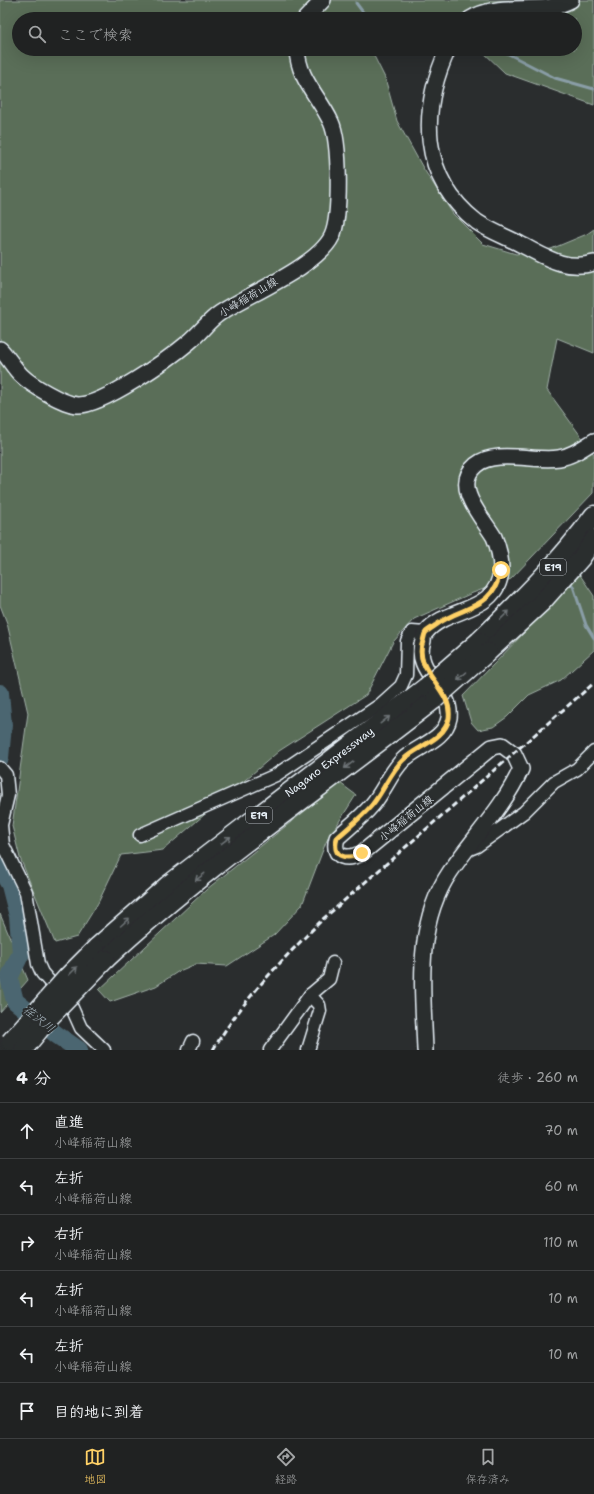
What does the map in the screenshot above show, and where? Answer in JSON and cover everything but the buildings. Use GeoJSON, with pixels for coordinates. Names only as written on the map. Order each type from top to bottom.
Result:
{"type":"FeatureCollection","features":[{"type":"Feature","properties":{"kind":"highway","name":"Nagano Expressway"},"geometry":{"type":"LineString","coordinates":[[577,551],[594,515]]}},
{"type":"Feature","properties":{"kind":"highway","name":"Nagano Expressway"},"geometry":{"type":"LineString","coordinates":[[12,1047],[53,993],[101,953],[168,885],[431,693],[536,597],[577,551],[594,539]]}},
{"type":"Feature","properties":{"kind":"main road"},"geometry":{"type":"LineString","coordinates":[[312,12],[323,0]]}},
{"type":"Feature","properties":{"kind":"main road"},"geometry":{"type":"LineString","coordinates":[[487,12],[546,7],[563,4],[571,0]]}},
{"type":"Feature","properties":{"kind":"main road","name":"小峰稲荷山線"},"geometry":{"type":"LineString","coordinates":[[0,350],[21,375],[34,386],[77,406],[91,403],[124,387],[165,362],[219,314],[305,263],[322,250],[332,236],[336,217],[336,142],[331,122],[299,68],[298,56]]}},
{"type":"Feature","properties":{"kind":"main road"},"geometry":{"type":"LineString","coordinates":[[445,56],[438,72],[429,112],[429,131],[431,152],[435,166],[449,192],[463,209],[478,222],[561,264],[579,266],[594,263]]}},
{"type":"Feature","properties":{"kind":"main road"},"geometry":{"type":"LineString","coordinates":[[425,633],[440,621],[482,603],[498,583],[501,570],[495,539],[469,499],[467,486],[469,475],[475,466],[486,459],[498,457],[560,458],[579,451],[594,442]]}},
{"type":"Feature","properties":{"kind":"main road","name":"小峰稲荷山線"},"geometry":{"type":"LineString","coordinates":[[425,633],[421,645],[421,656],[424,666],[446,700],[449,718],[446,727],[440,734],[404,759],[393,772],[373,804],[337,838],[335,845],[337,852],[342,857],[352,858],[362,853],[492,746],[502,745],[514,754],[521,769],[511,790],[440,890],[427,922],[422,962],[425,1050]]}},
{"type":"Feature","properties":{"kind":"street"},"geometry":{"type":"LineString","coordinates":[[140,834],[276,775],[304,758],[380,705],[401,686],[406,675],[407,641],[412,632],[425,633]]}},
{"type":"Feature","properties":{"kind":"street"},"geometry":{"type":"LineString","coordinates":[[467,850],[477,846],[524,812],[554,782],[577,770],[594,752]]}},
{"type":"Feature","properties":{"kind":"street"},"geometry":{"type":"LineString","coordinates":[[2,770],[6,775],[8,795],[1,825],[3,845],[26,892],[38,964],[42,973],[72,1008],[81,1028],[104,1050]]}},
{"type":"Feature","properties":{"kind":"street"},"geometry":{"type":"LineString","coordinates":[[270,1050],[310,995],[329,979],[333,963]]}},
{"type":"Feature","properties":{"kind":"street"},"geometry":{"type":"LineString","coordinates":[[308,1050],[320,1011],[319,1004],[310,995]]}},
{"type":"Feature","properties":{"kind":"green space"},"geometry":{"type":"Polygon","coordinates":[[[0,0],[594,0],[594,105],[505,73],[487,56],[582,56],[582,12],[12,12],[12,56],[374,56],[385,78],[397,121],[423,168],[453,214],[483,244],[516,254],[551,249],[587,234],[594,229],[594,353],[557,338],[547,390],[594,454],[593,493],[511,579],[470,594],[414,619],[393,642],[366,695],[279,751],[163,850],[121,855],[98,903],[77,937],[55,943],[20,858],[12,826],[28,713],[7,623],[0,605],[0,0]]]}},
{"type":"Feature","properties":{"kind":"green space"},"geometry":{"type":"Polygon","coordinates":[[[580,575],[594,596],[594,650],[561,680],[529,695],[507,717],[493,727],[478,730],[471,722],[463,696],[580,575]]]}},
{"type":"Feature","properties":{"kind":"green space"},"geometry":{"type":"Polygon","coordinates":[[[340,783],[356,795],[326,842],[302,905],[274,935],[227,966],[196,964],[179,971],[156,986],[110,1002],[99,990],[207,889],[340,783]]]}},
{"type":"Feature","properties":{"kind":"green space"},"geometry":{"type":"Polygon","coordinates":[[[0,914],[28,980],[0,1012],[0,914]]]}},
{"type":"Feature","properties":{"kind":"waterway"},"geometry":{"type":"LineString","coordinates":[[356,3],[363,12]]}},
{"type":"Feature","properties":{"kind":"waterway"},"geometry":{"type":"LineString","coordinates":[[513,56],[555,78],[594,89]]}},
{"type":"Feature","properties":{"kind":"waterway"},"geometry":{"type":"LineString","coordinates":[[570,583],[573,586],[586,625],[594,638]]}},
{"type":"Feature","properties":{"kind":"waterway","name":"荏沢川"},"geometry":{"type":"LineString","coordinates":[[0,693],[3,725],[0,758]]}},
{"type":"Feature","properties":{"kind":"waterway","name":"荏沢川"},"geometry":{"type":"LineString","coordinates":[[0,868],[10,885],[18,916],[21,953],[9,978],[15,1001],[57,1035],[79,1050]]}},
{"type":"Feature","properties":{"kind":"railway"},"geometry":{"type":"LineString","coordinates":[[213,1050],[224,1032],[250,997],[278,965],[323,919],[594,683]]}},
{"type":"Feature","properties":{"kind":"route"},"geometry":{"type":"LineString","coordinates":[[362,853],[352,858],[342,857],[337,852],[335,845],[337,838],[373,804],[393,772],[404,759],[440,734],[446,727],[449,718],[449,708],[446,700],[424,666],[421,656],[421,645],[425,633],[440,621],[482,603],[498,583],[501,570]]}}]}
